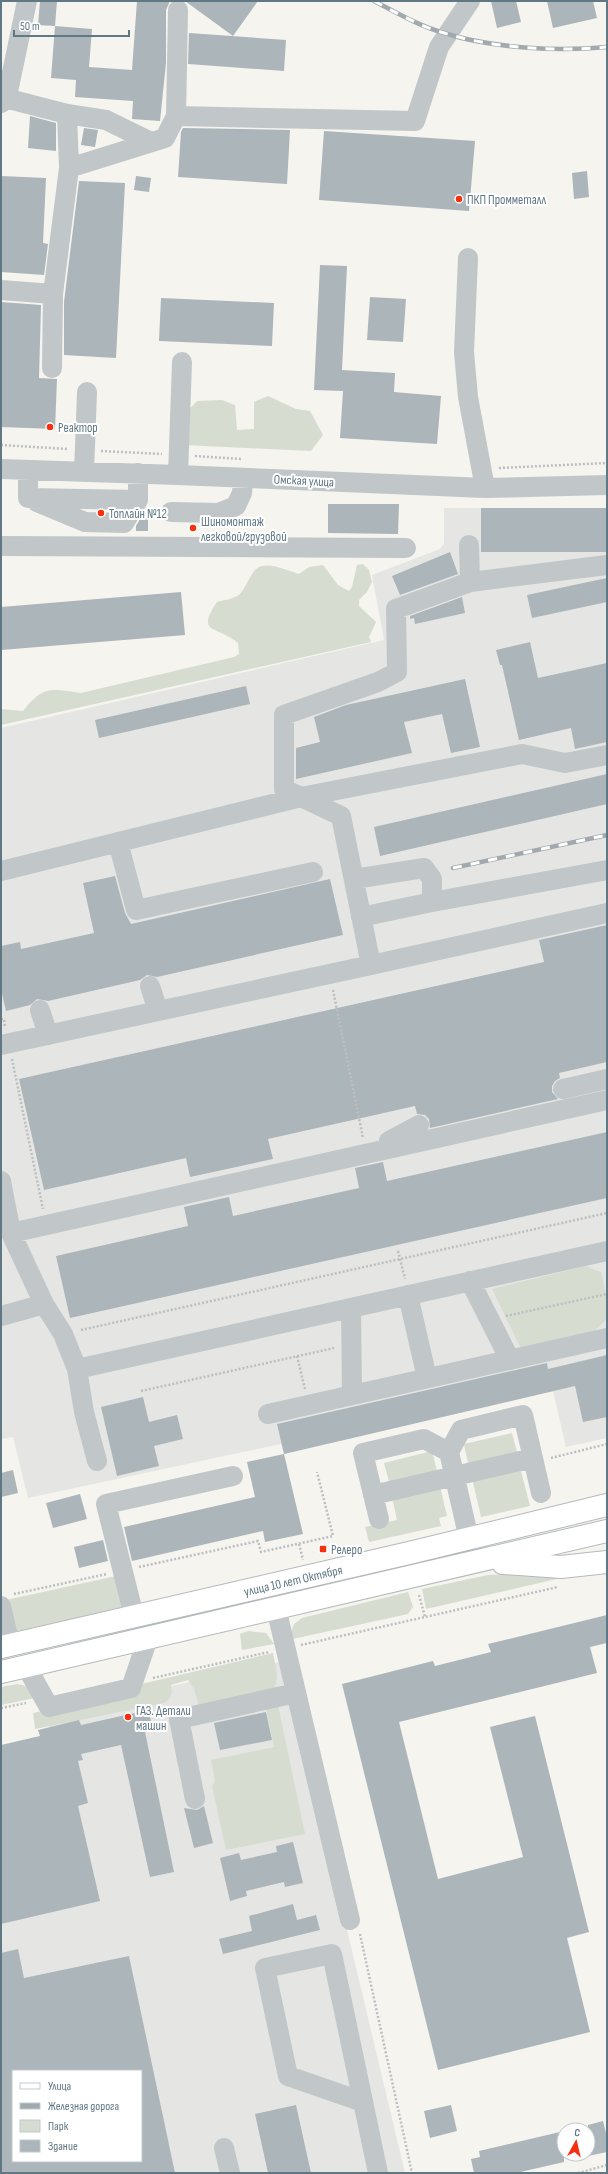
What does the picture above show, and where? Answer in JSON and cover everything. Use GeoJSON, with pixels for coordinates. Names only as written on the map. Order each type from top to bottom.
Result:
{"type":"FeatureCollection","features":[{"type":"Feature","properties":{"kind":"main road","name":"улица 10 лет Октября"},"geometry":{"type":"LineString","coordinates":[[5,1646],[469,1539],[603,1503]]}},
{"type":"Feature","properties":{"kind":"main road","name":"улица 10 лет Октября"},"geometry":{"type":"LineString","coordinates":[[1,1672],[607,1531]]}},
{"type":"Feature","properties":{"kind":"main road"},"geometry":{"type":"LineString","coordinates":[[572,1540],[571,1552],[575,1560],[598,1563]]}},
{"type":"Feature","properties":{"kind":"main road"},"geometry":{"type":"LineString","coordinates":[[482,1561],[561,1567],[598,1563]]}},
{"type":"Feature","properties":{"kind":"street"},"geometry":{"type":"LineString","coordinates":[[27,1],[9,87],[3,101],[106,120],[151,142]]}},
{"type":"Feature","properties":{"kind":"street"},"geometry":{"type":"LineString","coordinates":[[176,116],[415,121],[439,47],[470,1]]}},
{"type":"Feature","properties":{"kind":"street"},"geometry":{"type":"LineString","coordinates":[[69,168],[164,138],[176,116],[178,10]]}},
{"type":"Feature","properties":{"kind":"street"},"geometry":{"type":"LineString","coordinates":[[52,368],[52,294],[69,168],[67,114]]}},
{"type":"Feature","properties":{"kind":"street"},"geometry":{"type":"LineString","coordinates":[[468,258],[464,352],[468,397],[485,488]]}},
{"type":"Feature","properties":{"kind":"street"},"geometry":{"type":"LineString","coordinates":[[1,290],[52,294]]}},
{"type":"Feature","properties":{"kind":"street"},"geometry":{"type":"LineString","coordinates":[[178,475],[182,362]]}},
{"type":"Feature","properties":{"kind":"street"},"geometry":{"type":"LineString","coordinates":[[84,472],[87,392]]}},
{"type":"Feature","properties":{"kind":"street","name":"Омская улица"},"geometry":{"type":"LineString","coordinates":[[1,469],[485,488],[607,485]]}},
{"type":"Feature","properties":{"kind":"street"},"geometry":{"type":"LineString","coordinates":[[28,470],[28,498],[138,500],[138,474]]}},
{"type":"Feature","properties":{"kind":"street"},"geometry":{"type":"LineString","coordinates":[[171,512],[218,513],[236,506],[242,493],[243,478]]}},
{"type":"Feature","properties":{"kind":"street"},"geometry":{"type":"LineString","coordinates":[[469,545],[470,582]]}},
{"type":"Feature","properties":{"kind":"street"},"geometry":{"type":"LineString","coordinates":[[1,546],[406,548]]}},
{"type":"Feature","properties":{"kind":"street"},"geometry":{"type":"LineString","coordinates":[[371,965],[341,816],[284,789],[284,714],[378,682],[397,672],[396,609],[470,582],[607,564]]}},
{"type":"Feature","properties":{"kind":"street"},"geometry":{"type":"LineString","coordinates":[[1,871],[301,797],[522,754],[565,763],[607,755]]}},
{"type":"Feature","properties":{"kind":"street"},"geometry":{"type":"LineString","coordinates":[[118,842],[136,910],[313,872]]}},
{"type":"Feature","properties":{"kind":"street"},"geometry":{"type":"LineString","coordinates":[[354,879],[424,868],[432,879],[432,902]]}},
{"type":"Feature","properties":{"kind":"street"},"geometry":{"type":"LineString","coordinates":[[362,917],[432,902],[607,870]]}},
{"type":"Feature","properties":{"kind":"street"},"geometry":{"type":"LineString","coordinates":[[5,1044],[607,913]]}},
{"type":"Feature","properties":{"kind":"street"},"geometry":{"type":"LineString","coordinates":[[150,986],[158,1011]]}},
{"type":"Feature","properties":{"kind":"street"},"geometry":{"type":"LineString","coordinates":[[40,1010],[48,1035]]}},
{"type":"Feature","properties":{"kind":"street"},"geometry":{"type":"LineString","coordinates":[[563,1089],[607,1079]]}},
{"type":"Feature","properties":{"kind":"street"},"geometry":{"type":"LineString","coordinates":[[11,1233],[607,1100]]}},
{"type":"Feature","properties":{"kind":"street"},"geometry":{"type":"LineString","coordinates":[[366,1154],[419,1125]]}},
{"type":"Feature","properties":{"kind":"street"},"geometry":{"type":"LineString","coordinates":[[1,1181],[11,1233],[44,1304],[63,1334],[77,1369],[84,1412],[97,1461]]}},
{"type":"Feature","properties":{"kind":"street"},"geometry":{"type":"LineString","coordinates":[[77,1369],[470,1281],[606,1255]]}},
{"type":"Feature","properties":{"kind":"street"},"geometry":{"type":"LineString","coordinates":[[470,1281],[510,1360]]}},
{"type":"Feature","properties":{"kind":"street"},"geometry":{"type":"LineString","coordinates":[[408,1295],[427,1378]]}},
{"type":"Feature","properties":{"kind":"street"},"geometry":{"type":"LineString","coordinates":[[1,1316],[44,1304]]}},
{"type":"Feature","properties":{"kind":"street"},"geometry":{"type":"LineString","coordinates":[[351,1308],[352,1395]]}},
{"type":"Feature","properties":{"kind":"street"},"geometry":{"type":"LineString","coordinates":[[268,1414],[607,1338]]}},
{"type":"Feature","properties":{"kind":"street"},"geometry":{"type":"LineString","coordinates":[[469,1539],[449,1452],[461,1430],[523,1415],[542,1458],[541,1493]]}},
{"type":"Feature","properties":{"kind":"street"},"geometry":{"type":"LineString","coordinates":[[379,1519],[363,1453],[424,1438],[449,1452]]}},
{"type":"Feature","properties":{"kind":"street"},"geometry":{"type":"LineString","coordinates":[[373,1495],[454,1476],[542,1458]]}},
{"type":"Feature","properties":{"kind":"street"},"geometry":{"type":"LineString","coordinates":[[134,1616],[122,1571],[99,1506],[234,1476]]}},
{"type":"Feature","properties":{"kind":"street"},"geometry":{"type":"LineString","coordinates":[[5,1601],[5,1646]]}},
{"type":"Feature","properties":{"kind":"street"},"geometry":{"type":"LineString","coordinates":[[276,1608],[355,1927]]}},
{"type":"Feature","properties":{"kind":"street"},"geometry":{"type":"LineString","coordinates":[[26,1666],[49,1707],[131,1688],[148,1638]]}},
{"type":"Feature","properties":{"kind":"street"},"geometry":{"type":"LineString","coordinates":[[195,1799],[179,1719],[296,1693]]}},
{"type":"Feature","properties":{"kind":"street"},"geometry":{"type":"LineString","coordinates":[[363,2102],[288,2076],[265,1968],[332,1954],[378,2173]]}},
{"type":"Feature","properties":{"kind":"street"},"geometry":{"type":"LineString","coordinates":[[224,2148],[230,2173]]}},
{"type":"Feature","properties":{"kind":"path"},"geometry":{"type":"LineString","coordinates":[[1,445],[249,459]]}},
{"type":"Feature","properties":{"kind":"path"},"geometry":{"type":"LineString","coordinates":[[481,469],[607,463]]}},
{"type":"Feature","properties":{"kind":"path"},"geometry":{"type":"LineString","coordinates":[[330,974],[366,1154]]}},
{"type":"Feature","properties":{"kind":"path"},"geometry":{"type":"LineString","coordinates":[[1,1019],[4,1018],[5,1044],[46,1225]]}},
{"type":"Feature","properties":{"kind":"path"},"geometry":{"type":"LineString","coordinates":[[63,1334],[607,1213]]}},
{"type":"Feature","properties":{"kind":"path"},"geometry":{"type":"LineString","coordinates":[[398,1251],[408,1295]]}},
{"type":"Feature","properties":{"kind":"path"},"geometry":{"type":"LineString","coordinates":[[490,1320],[607,1294]]}},
{"type":"Feature","properties":{"kind":"path"},"geometry":{"type":"LineString","coordinates":[[141,1391],[352,1344]]}},
{"type":"Feature","properties":{"kind":"path"},"geometry":{"type":"LineString","coordinates":[[297,1356],[308,1405]]}},
{"type":"Feature","properties":{"kind":"path"},"geometry":{"type":"LineString","coordinates":[[542,1458],[607,1444]]}},
{"type":"Feature","properties":{"kind":"path"},"geometry":{"type":"LineString","coordinates":[[5,1601],[122,1571],[258,1541],[261,1552],[333,1536],[317,1472]]}},
{"type":"Feature","properties":{"kind":"path"},"geometry":{"type":"LineString","coordinates":[[285,1648],[561,1586]]}},
{"type":"Feature","properties":{"kind":"path"},"geometry":{"type":"LineString","coordinates":[[419,1595],[424,1617]]}},
{"type":"Feature","properties":{"kind":"path"},"geometry":{"type":"LineString","coordinates":[[355,1927],[412,2173]]}},
{"type":"Feature","properties":{"kind":"path"},"geometry":{"type":"LineString","coordinates":[[578,2173],[607,2165]]}},
{"type":"Feature","properties":{"kind":"shaded area"},"geometry":{"type":"Polygon","coordinates":[[[444,508],[607,508],[607,1438],[566,1447],[553,1391],[284,1454],[281,1444],[28,1498],[13,1437],[1,1439],[1,728],[384,640],[372,575],[440,549],[444,543],[444,508]]]}},
{"type":"Feature","properties":{"kind":"shaded area"},"geometry":{"type":"Polygon","coordinates":[[[283,1661],[405,2173],[1,2173],[1,1817],[64,1799],[47,1714],[283,1661]]]}},
{"type":"Feature","properties":{"kind":"green space"},"geometry":{"type":"Polygon","coordinates":[[[268,396],[296,409],[310,411],[323,435],[311,451],[184,445],[185,414],[197,401],[222,400],[235,405],[237,430],[254,429],[254,402],[268,396]]]}},
{"type":"Feature","properties":{"kind":"green space"},"geometry":{"type":"Polygon","coordinates":[[[363,564],[369,570],[372,582],[367,592],[359,600],[359,606],[376,622],[369,637],[371,642],[1,725],[1,709],[23,711],[42,693],[48,691],[62,690],[81,693],[234,657],[239,654],[238,643],[230,637],[211,628],[208,625],[208,620],[217,602],[238,596],[255,570],[259,567],[277,567],[299,574],[309,567],[323,565],[338,585],[349,591],[352,587],[357,565],[363,564]]]}},
{"type":"Feature","properties":{"kind":"green space"},"geometry":{"type":"Polygon","coordinates":[[[586,1266],[601,1272],[607,1299],[607,1319],[592,1333],[522,1351],[492,1289],[586,1266]]]}},
{"type":"Feature","properties":{"kind":"green space"},"geometry":{"type":"Polygon","coordinates":[[[512,1433],[518,1456],[469,1468],[464,1444],[512,1433]]]}},
{"type":"Feature","properties":{"kind":"green space"},"geometry":{"type":"Polygon","coordinates":[[[432,1451],[438,1475],[390,1486],[384,1463],[432,1451]]]}},
{"type":"Feature","properties":{"kind":"green space"},"geometry":{"type":"Polygon","coordinates":[[[520,1467],[530,1506],[481,1517],[472,1478],[520,1467]]]}},
{"type":"Feature","properties":{"kind":"green space"},"geometry":{"type":"Polygon","coordinates":[[[440,1486],[447,1516],[439,1518],[441,1526],[369,1542],[365,1527],[397,1520],[392,1497],[440,1486]]]}},
{"type":"Feature","properties":{"kind":"green space"},"geometry":{"type":"Polygon","coordinates":[[[517,1574],[561,1576],[561,1578],[426,1609],[422,1589],[488,1575],[517,1574]]]}},
{"type":"Feature","properties":{"kind":"green space"},"geometry":{"type":"Polygon","coordinates":[[[116,1576],[123,1608],[13,1632],[6,1600],[116,1576]]]}},
{"type":"Feature","properties":{"kind":"green space"},"geometry":{"type":"Polygon","coordinates":[[[408,1592],[413,1607],[408,1614],[288,1640],[294,1624],[302,1618],[408,1592]]]}},
{"type":"Feature","properties":{"kind":"green space"},"geometry":{"type":"Polygon","coordinates":[[[248,1631],[266,1633],[274,1644],[242,1650],[240,1634],[248,1631]]]}},
{"type":"Feature","properties":{"kind":"green space"},"geometry":{"type":"Polygon","coordinates":[[[273,1653],[277,1675],[274,1688],[199,1706],[194,1689],[188,1680],[171,1685],[171,1696],[164,1703],[35,1729],[33,1713],[138,1690],[137,1685],[273,1653]]]}},
{"type":"Feature","properties":{"kind":"green space"},"geometry":{"type":"Polygon","coordinates":[[[17,1684],[29,1688],[33,1692],[35,1698],[1,1705],[1,1687],[17,1684]]]}},
{"type":"Feature","properties":{"kind":"green space"},"geometry":{"type":"Polygon","coordinates":[[[278,1705],[305,1834],[226,1850],[212,1786],[215,1781],[211,1760],[274,1747],[266,1707],[278,1705]]]}},
{"type":"Feature","properties":{"kind":"building"},"geometry":{"type":"Polygon","coordinates":[[[40,1],[57,1],[55,26],[38,25],[40,1]]]}},
{"type":"Feature","properties":{"kind":"building"},"geometry":{"type":"Polygon","coordinates":[[[137,1],[170,1],[166,10],[166,63],[160,121],[132,119],[133,101],[75,97],[76,80],[51,78],[55,26],[92,29],[89,67],[132,70],[137,1]]]}},
{"type":"Feature","properties":{"kind":"building"},"geometry":{"type":"Polygon","coordinates":[[[185,1],[258,1],[233,36],[185,1]]]}},
{"type":"Feature","properties":{"kind":"building"},"geometry":{"type":"Polygon","coordinates":[[[491,1],[516,1],[521,22],[497,28],[491,1]]]}},
{"type":"Feature","properties":{"kind":"building"},"geometry":{"type":"Polygon","coordinates":[[[547,1],[593,1],[597,18],[553,28],[547,1]]]}},
{"type":"Feature","properties":{"kind":"building"},"geometry":{"type":"Polygon","coordinates":[[[189,33],[286,40],[284,71],[188,64],[189,33]]]}},
{"type":"Feature","properties":{"kind":"building"},"geometry":{"type":"Polygon","coordinates":[[[30,116],[56,123],[56,151],[28,148],[30,116]]]}},
{"type":"Feature","properties":{"kind":"building"},"geometry":{"type":"Polygon","coordinates":[[[84,128],[98,130],[95,147],[81,145],[84,128]]]}},
{"type":"Feature","properties":{"kind":"building"},"geometry":{"type":"Polygon","coordinates":[[[183,128],[290,130],[287,184],[178,177],[181,132],[183,128]]]}},
{"type":"Feature","properties":{"kind":"building"},"geometry":{"type":"Polygon","coordinates":[[[324,131],[475,141],[469,211],[319,200],[324,131]]]}},
{"type":"Feature","properties":{"kind":"building"},"geometry":{"type":"Polygon","coordinates":[[[587,171],[589,197],[574,199],[572,173],[587,171]]]}},
{"type":"Feature","properties":{"kind":"building"},"geometry":{"type":"Polygon","coordinates":[[[1,176],[46,178],[43,243],[48,244],[44,275],[1,272],[1,176]]]}},
{"type":"Feature","properties":{"kind":"building"},"geometry":{"type":"Polygon","coordinates":[[[136,176],[151,178],[149,192],[134,190],[136,176]]]}},
{"type":"Feature","properties":{"kind":"building"},"geometry":{"type":"Polygon","coordinates":[[[79,181],[125,183],[116,358],[64,355],[64,302],[79,181]]]}},
{"type":"Feature","properties":{"kind":"building"},"geometry":{"type":"Polygon","coordinates":[[[320,265],[347,266],[342,370],[395,373],[394,392],[441,396],[437,444],[340,438],[343,391],[314,390],[320,265]]]}},
{"type":"Feature","properties":{"kind":"building"},"geometry":{"type":"Polygon","coordinates":[[[370,297],[406,299],[403,342],[367,340],[370,297]]]}},
{"type":"Feature","properties":{"kind":"building"},"geometry":{"type":"Polygon","coordinates":[[[161,298],[274,303],[272,346],[159,341],[161,298]]]}},
{"type":"Feature","properties":{"kind":"building"},"geometry":{"type":"Polygon","coordinates":[[[1,302],[41,305],[39,378],[57,379],[55,429],[1,427],[1,302]]]}},
{"type":"Feature","properties":{"kind":"building"},"geometry":{"type":"Polygon","coordinates":[[[328,504],[399,504],[398,534],[328,533],[328,504]]]}},
{"type":"Feature","properties":{"kind":"building"},"geometry":{"type":"Polygon","coordinates":[[[147,507],[148,531],[136,531],[136,526],[147,507]]]}},
{"type":"Feature","properties":{"kind":"building"},"geometry":{"type":"Polygon","coordinates":[[[481,508],[607,508],[607,552],[481,552],[481,508]]]}},
{"type":"Feature","properties":{"kind":"building"},"geometry":{"type":"Polygon","coordinates":[[[450,552],[458,574],[400,595],[392,576],[450,552]]]}},
{"type":"Feature","properties":{"kind":"building"},"geometry":{"type":"Polygon","coordinates":[[[607,578],[607,602],[532,618],[527,595],[607,578]]]}},
{"type":"Feature","properties":{"kind":"building"},"geometry":{"type":"Polygon","coordinates":[[[181,592],[185,635],[1,650],[1,607],[181,592]]]}},
{"type":"Feature","properties":{"kind":"building"},"geometry":{"type":"Polygon","coordinates":[[[462,597],[465,613],[415,624],[414,618],[410,619],[410,616],[462,597]]]}},
{"type":"Feature","properties":{"kind":"building"},"geometry":{"type":"Polygon","coordinates":[[[530,642],[538,678],[607,663],[607,742],[575,749],[571,728],[519,740],[502,665],[500,665],[496,650],[530,642]]]}},
{"type":"Feature","properties":{"kind":"building"},"geometry":{"type":"Polygon","coordinates":[[[465,679],[480,747],[451,753],[442,714],[404,722],[412,753],[296,779],[296,748],[320,742],[314,717],[346,705],[465,679]]]}},
{"type":"Feature","properties":{"kind":"building"},"geometry":{"type":"Polygon","coordinates":[[[246,686],[250,704],[99,738],[95,720],[246,686]]]}},
{"type":"Feature","properties":{"kind":"building"},"geometry":{"type":"Polygon","coordinates":[[[607,774],[607,804],[380,856],[374,827],[607,774]]]}},
{"type":"Feature","properties":{"kind":"building"},"geometry":{"type":"Polygon","coordinates":[[[115,876],[125,913],[131,924],[330,879],[343,935],[157,977],[147,975],[140,980],[48,1001],[37,999],[30,1005],[6,1011],[1,989],[1,946],[20,942],[21,949],[94,933],[83,883],[115,876]]]}},
{"type":"Feature","properties":{"kind":"building"},"geometry":{"type":"Polygon","coordinates":[[[607,925],[607,1062],[559,1073],[560,1078],[555,1081],[552,1086],[552,1092],[558,1099],[430,1128],[429,1119],[425,1115],[417,1114],[415,1106],[268,1139],[273,1159],[190,1177],[186,1158],[44,1190],[19,1079],[544,962],[539,940],[607,925]]]}},
{"type":"Feature","properties":{"kind":"building"},"geometry":{"type":"Polygon","coordinates":[[[607,1132],[607,1198],[70,1318],[56,1256],[188,1226],[184,1207],[229,1197],[233,1216],[359,1188],[355,1168],[383,1162],[387,1181],[607,1132]]]}},
{"type":"Feature","properties":{"kind":"building"},"geometry":{"type":"Polygon","coordinates":[[[607,1355],[607,1417],[583,1422],[575,1386],[284,1454],[277,1424],[547,1363],[548,1369],[607,1355]]]}},
{"type":"Feature","properties":{"kind":"building"},"geometry":{"type":"Polygon","coordinates":[[[143,1397],[149,1422],[177,1415],[183,1439],[154,1446],[159,1466],[117,1476],[101,1407],[143,1397]]]}},
{"type":"Feature","properties":{"kind":"building"},"geometry":{"type":"Polygon","coordinates":[[[284,1454],[303,1534],[265,1542],[263,1531],[132,1561],[124,1527],[255,1497],[247,1462],[284,1454]]]}},
{"type":"Feature","properties":{"kind":"building"},"geometry":{"type":"Polygon","coordinates":[[[13,1470],[18,1493],[1,1497],[1,1473],[13,1470]]]}},
{"type":"Feature","properties":{"kind":"building"},"geometry":{"type":"Polygon","coordinates":[[[80,1494],[87,1519],[53,1528],[46,1503],[80,1494]]]}},
{"type":"Feature","properties":{"kind":"building"},"geometry":{"type":"Polygon","coordinates":[[[103,1540],[108,1561],[79,1568],[74,1547],[103,1540]]]}},
{"type":"Feature","properties":{"kind":"building"},"geometry":{"type":"Polygon","coordinates":[[[607,1615],[607,1643],[590,1647],[597,1673],[399,1722],[438,1879],[523,1857],[490,1727],[535,1716],[589,1932],[567,1938],[590,2032],[438,2070],[342,1684],[433,1661],[435,1666],[491,1652],[488,1644],[607,1615]]]}},
{"type":"Feature","properties":{"kind":"building"},"geometry":{"type":"Polygon","coordinates":[[[148,1710],[152,1725],[144,1727],[174,1872],[150,1877],[121,1745],[81,1754],[83,1760],[78,1761],[88,1803],[78,1806],[100,1901],[1,1924],[1,1745],[40,1736],[38,1730],[79,1720],[81,1725],[148,1710]]]}},
{"type":"Feature","properties":{"kind":"building"},"geometry":{"type":"Polygon","coordinates":[[[266,1712],[272,1740],[220,1750],[214,1723],[266,1712]]]}},
{"type":"Feature","properties":{"kind":"building"},"geometry":{"type":"Polygon","coordinates":[[[204,1806],[213,1843],[194,1848],[184,1808],[197,1810],[204,1806]]]}},
{"type":"Feature","properties":{"kind":"building"},"geometry":{"type":"Polygon","coordinates":[[[293,1842],[303,1883],[285,1887],[284,1882],[246,1891],[247,1896],[230,1901],[220,1858],[239,1853],[241,1860],[277,1852],[276,1846],[293,1842]]]}},
{"type":"Feature","properties":{"kind":"building"},"geometry":{"type":"Polygon","coordinates":[[[293,1904],[297,1920],[316,1915],[320,1930],[223,1954],[219,1939],[252,1931],[249,1916],[293,1904]]]}},
{"type":"Feature","properties":{"kind":"building"},"geometry":{"type":"Polygon","coordinates":[[[18,1949],[24,1978],[129,1956],[175,2173],[1,2173],[1,1953],[18,1949]]]}},
{"type":"Feature","properties":{"kind":"building"},"geometry":{"type":"Polygon","coordinates":[[[296,2105],[311,2173],[268,2173],[255,2114],[296,2105]]]}},
{"type":"Feature","properties":{"kind":"building"},"geometry":{"type":"Polygon","coordinates":[[[451,2105],[457,2131],[430,2138],[424,2111],[451,2105]]]}},
{"type":"Feature","properties":{"kind":"building"},"geometry":{"type":"Polygon","coordinates":[[[603,2121],[607,2137],[607,2152],[596,2154],[596,2123],[603,2121]]]}},
{"type":"Feature","properties":{"kind":"building"},"geometry":{"type":"Polygon","coordinates":[[[556,2133],[556,2162],[564,2162],[516,2173],[474,2173],[471,2159],[480,2157],[479,2151],[556,2133]]]}},
{"type":"Feature","properties":{"kind":"railway"},"geometry":{"type":"LineString","coordinates":[[374,1],[426,27],[462,38],[482,42],[525,48],[546,49],[607,47]]}},
{"type":"Feature","properties":{"kind":"railway"},"geometry":{"type":"LineString","coordinates":[[453,868],[607,835]]}},
{"type":"Feature","properties":{"kind":"place","name":"ПКП Промметалл"},"geometry":{"type":"Point","coordinates":[459,199]}},
{"type":"Feature","properties":{"kind":"place","name":"Реактор"},"geometry":{"type":"Point","coordinates":[50,427]}},
{"type":"Feature","properties":{"kind":"place","name":"Топлайн №12"},"geometry":{"type":"Point","coordinates":[101,513]}},
{"type":"Feature","properties":{"kind":"place","name":"Шиномонтаж легковой/грузовой"},"geometry":{"type":"Point","coordinates":[193,528]}},
{"type":"Feature","properties":{"kind":"place","name":"Релеро"},"geometry":{"type":"Point","coordinates":[323,1549]}},
{"type":"Feature","properties":{"kind":"place","name":"ГАЗ. Детали машин"},"geometry":{"type":"Point","coordinates":[128,1717]}}]}
